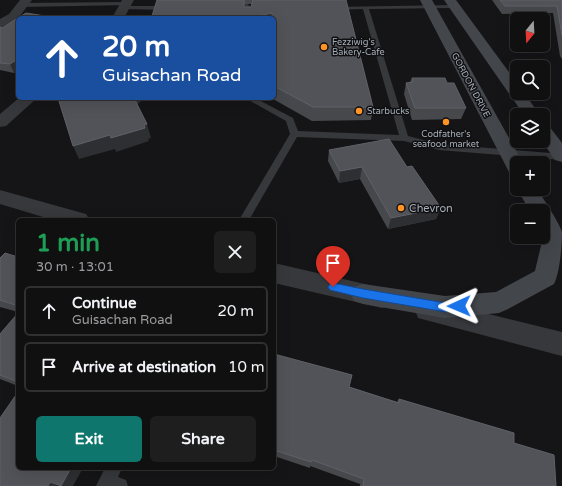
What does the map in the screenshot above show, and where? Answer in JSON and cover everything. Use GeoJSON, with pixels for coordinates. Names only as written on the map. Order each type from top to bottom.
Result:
{"type":"FeatureCollection","features":[{"type":"Feature","properties":{"kind":"main road","name":"GORDON DRIVE"},"geometry":{"type":"LineString","coordinates":[[428,3],[510,158]]}},
{"type":"Feature","properties":{"kind":"main road"},"geometry":{"type":"LineString","coordinates":[[451,3],[527,108]]}},
{"type":"Feature","properties":{"kind":"main road"},"geometry":{"type":"LineString","coordinates":[[550,140],[562,157]]}},
{"type":"Feature","properties":{"kind":"main road"},"geometry":{"type":"LineString","coordinates":[[363,294],[446,307],[499,302],[546,276],[553,234]]}},
{"type":"Feature","properties":{"kind":"street"},"geometry":{"type":"LineString","coordinates":[[0,24],[20,9]]}},
{"type":"Feature","properties":{"kind":"street"},"geometry":{"type":"LineString","coordinates":[[0,122],[26,100]]}},
{"type":"Feature","properties":{"kind":"street"},"geometry":{"type":"LineString","coordinates":[[0,197],[72,218]]}},
{"type":"Feature","properties":{"kind":"street"},"geometry":{"type":"LineString","coordinates":[[276,273],[562,344]]}},
{"type":"Feature","properties":{"kind":"lane"},"geometry":{"type":"LineString","coordinates":[[239,0],[249,10]]}},
{"type":"Feature","properties":{"kind":"lane"},"geometry":{"type":"LineString","coordinates":[[327,8],[366,8],[428,3],[451,3]]}},
{"type":"Feature","properties":{"kind":"lane"},"geometry":{"type":"LineString","coordinates":[[20,9],[178,8]]}},
{"type":"Feature","properties":{"kind":"lane"},"geometry":{"type":"LineString","coordinates":[[233,8],[249,10],[257,8]]}},
{"type":"Feature","properties":{"kind":"lane"},"geometry":{"type":"LineString","coordinates":[[366,8],[404,138]]}},
{"type":"Feature","properties":{"kind":"lane"},"geometry":{"type":"LineString","coordinates":[[40,16],[122,9]]}},
{"type":"Feature","properties":{"kind":"lane"},"geometry":{"type":"LineString","coordinates":[[245,218],[294,134],[290,120],[253,100]]}},
{"type":"Feature","properties":{"kind":"lane"},"geometry":{"type":"LineString","coordinates":[[294,134],[404,138],[439,147],[562,157]]}},
{"type":"Feature","properties":{"kind":"building"},"geometry":{"type":"Polygon","coordinates":[[[157,0],[244,0],[244,7],[251,7],[253,0],[346,0],[373,107],[313,107],[276,87],[276,16],[272,16],[272,13],[258,16],[152,16],[157,0]]]}},
{"type":"Feature","properties":{"kind":"building"},"geometry":{"type":"Polygon","coordinates":[[[500,0],[562,0],[562,35],[557,6],[505,6],[500,0]]]}},
{"type":"Feature","properties":{"kind":"building"},"geometry":{"type":"Polygon","coordinates":[[[26,13],[45,16],[21,16],[26,13]]]}},
{"type":"Feature","properties":{"kind":"building"},"geometry":{"type":"Polygon","coordinates":[[[16,19],[16,60],[10,64],[0,63],[0,27],[2,28],[16,19]]]}},
{"type":"Feature","properties":{"kind":"building"},"geometry":{"type":"Polygon","coordinates":[[[412,78],[445,78],[447,83],[454,83],[466,108],[415,108],[406,83],[413,82],[412,78]]]}},
{"type":"Feature","properties":{"kind":"building"},"geometry":{"type":"Polygon","coordinates":[[[59,100],[135,100],[147,124],[144,125],[145,128],[111,138],[110,135],[73,146],[59,100]]]}},
{"type":"Feature","properties":{"kind":"building"},"geometry":{"type":"Polygon","coordinates":[[[389,139],[407,167],[412,166],[441,208],[391,218],[362,167],[340,171],[329,150],[389,139]]]}},
{"type":"Feature","properties":{"kind":"building"},"geometry":{"type":"Polygon","coordinates":[[[5,253],[16,256],[16,305],[0,300],[0,258],[5,253]]]}},
{"type":"Feature","properties":{"kind":"building"},"geometry":{"type":"Polygon","coordinates":[[[16,315],[16,381],[0,375],[0,334],[16,315]]]}},
{"type":"Feature","properties":{"kind":"building"},"geometry":{"type":"Polygon","coordinates":[[[276,355],[352,375],[349,387],[399,403],[399,399],[514,433],[514,443],[554,455],[556,486],[363,486],[364,479],[312,460],[311,462],[276,451],[276,355]]]}},
{"type":"Feature","properties":{"kind":"building"},"geometry":{"type":"Polygon","coordinates":[[[16,395],[16,470],[70,470],[61,486],[50,482],[48,486],[0,486],[0,418],[16,395]]]}},
{"type":"Feature","properties":{"kind":"place","name":"Fezziwig's Bakery-Cafe"},"geometry":{"type":"Point","coordinates":[324,47]}},
{"type":"Feature","properties":{"kind":"place","name":"Starbucks"},"geometry":{"type":"Point","coordinates":[359,111]}},
{"type":"Feature","properties":{"kind":"place","name":"Codfather's seafood market"},"geometry":{"type":"Point","coordinates":[446,122]}},
{"type":"Feature","properties":{"kind":"place","name":"Chevron"},"geometry":{"type":"Point","coordinates":[401,208]}},
{"type":"Feature","properties":{"kind":"route"},"geometry":{"type":"LineString","coordinates":[[333,287],[363,294],[446,307],[459,306]]}}]}
